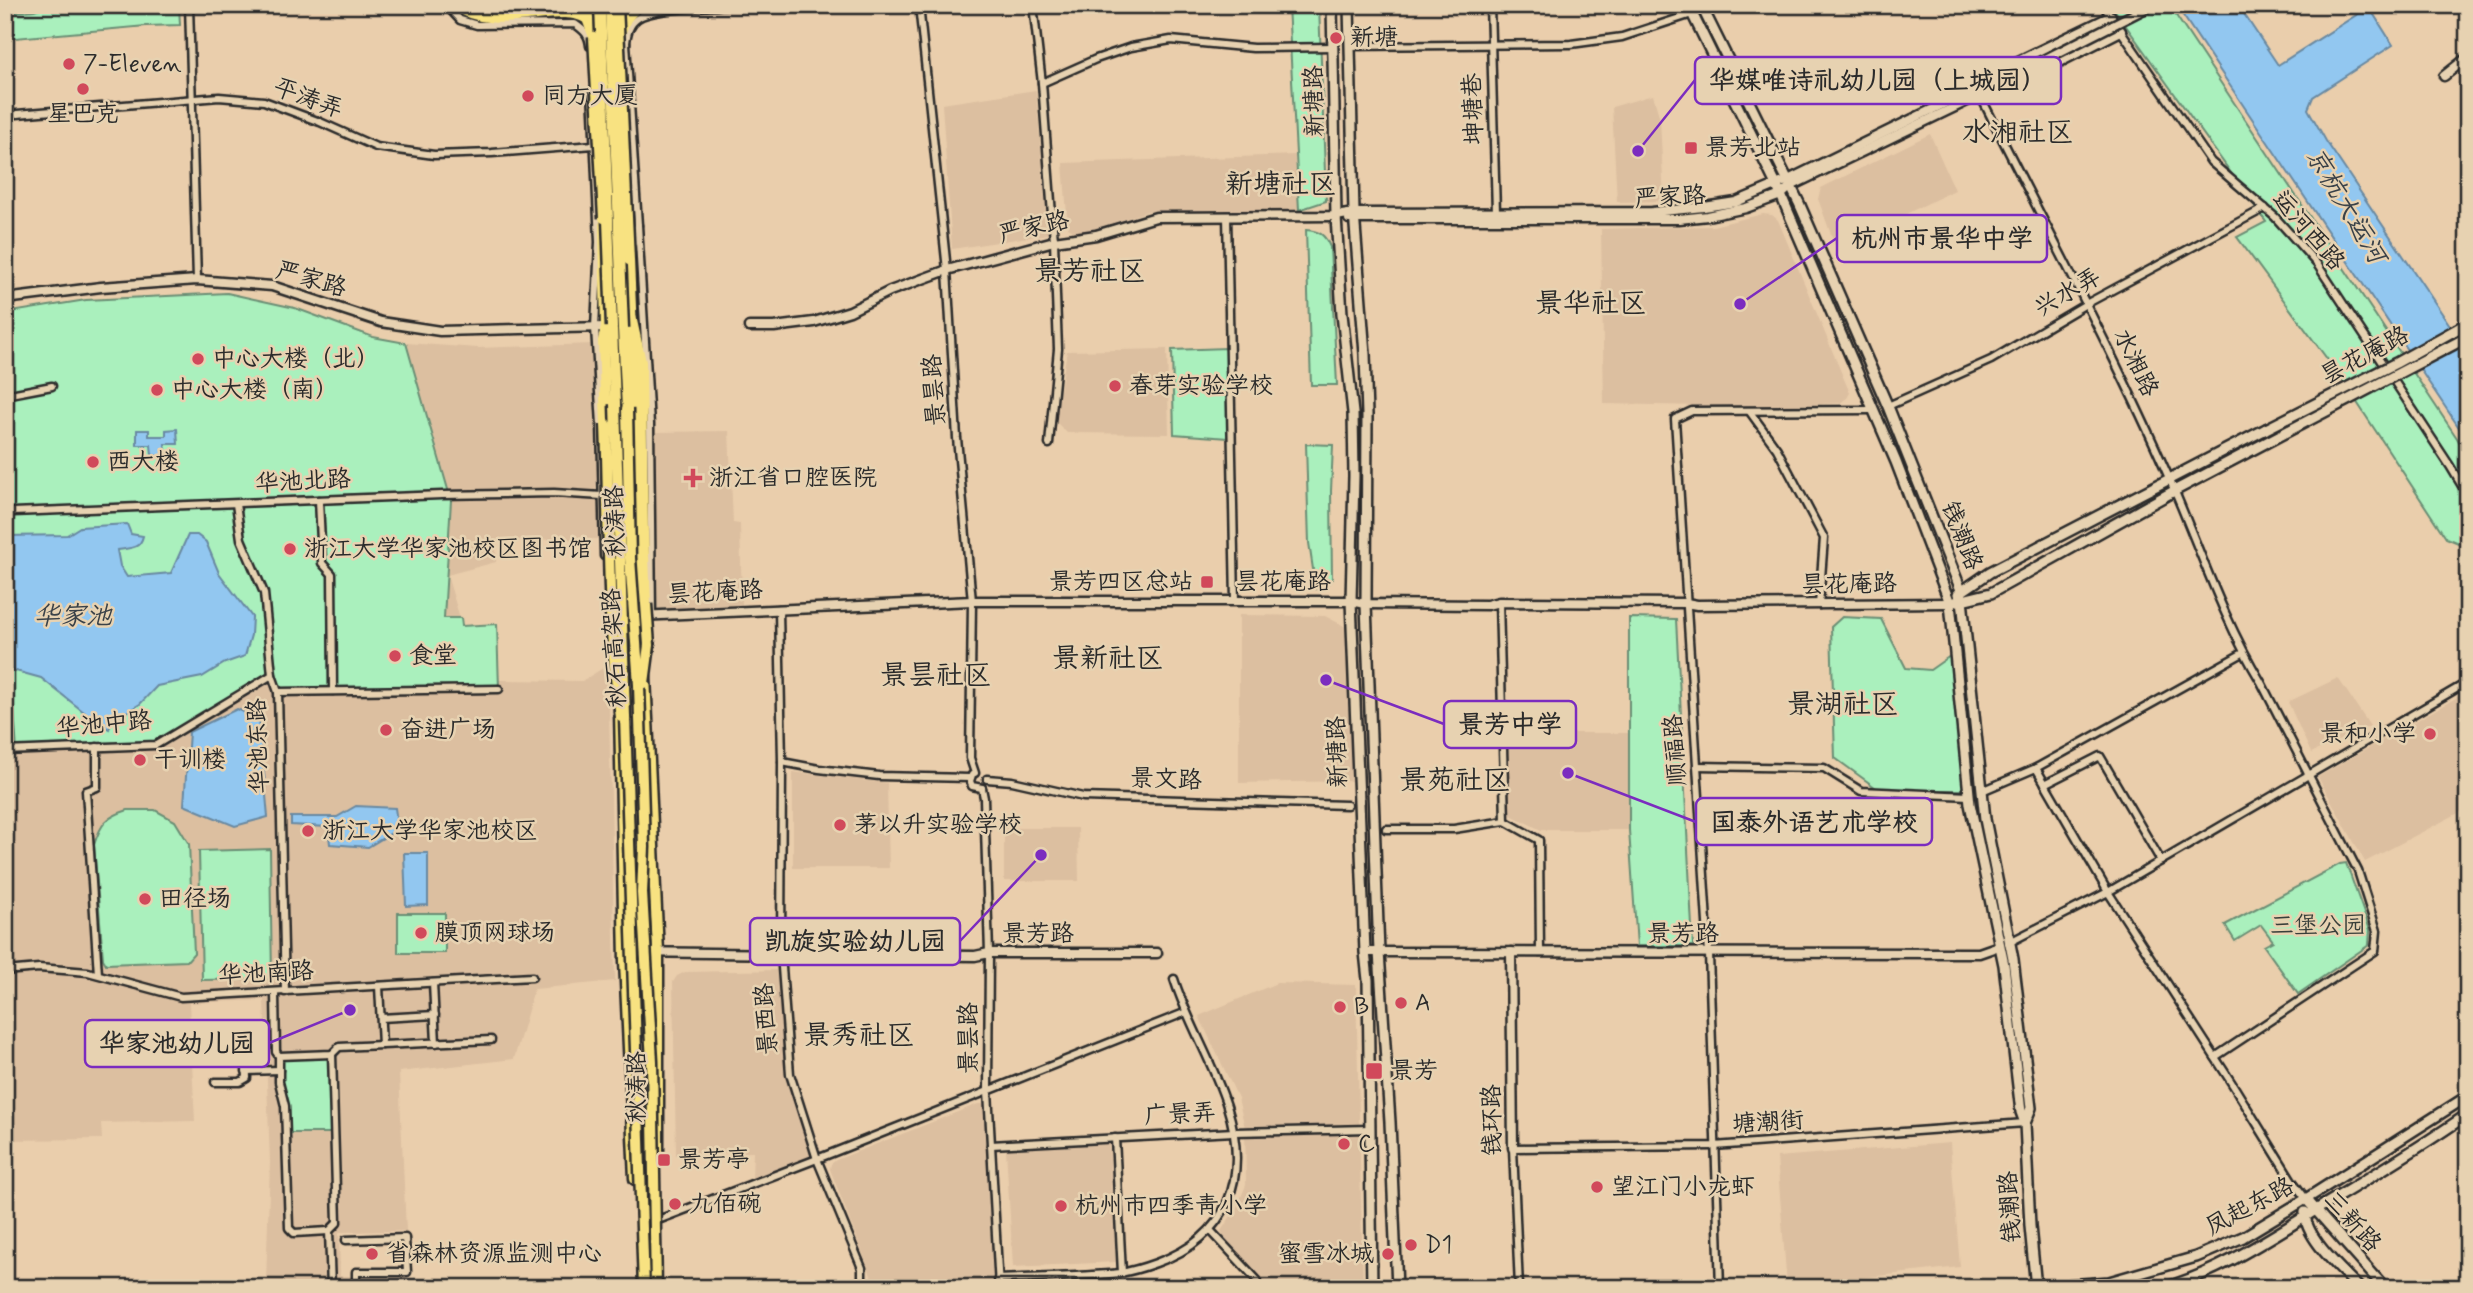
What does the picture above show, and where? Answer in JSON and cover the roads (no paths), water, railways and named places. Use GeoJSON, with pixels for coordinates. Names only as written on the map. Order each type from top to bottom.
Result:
{"type":"FeatureCollection","features":[{"type":"Feature","properties":{"kind":"main road"},"geometry":{"type":"LineString","coordinates":[[455,5],[470,15],[497,18],[572,12],[582,14],[587,19],[592,41]]}},
{"type":"Feature","properties":{"kind":"main road"},"geometry":{"type":"LineString","coordinates":[[467,5],[497,12],[564,5]]}},
{"type":"Feature","properties":{"kind":"main road","name":"秋涛路"},"geometry":{"type":"LineString","coordinates":[[592,5],[604,221],[600,328],[616,617],[625,952],[642,1288]]}},
{"type":"Feature","properties":{"kind":"main road","name":"秋石高架路"},"geometry":{"type":"LineString","coordinates":[[600,5],[644,1269],[642,1288]]}},
{"type":"Feature","properties":{"kind":"main road","name":"秋涛路"},"geometry":{"type":"LineString","coordinates":[[613,5],[618,41],[629,260],[638,555],[648,616],[658,952],[658,1288]]}},
{"type":"Feature","properties":{"kind":"main road","name":"秋石高架路"},"geometry":{"type":"LineString","coordinates":[[613,5],[630,558],[637,632],[644,847],[642,893],[652,1061],[658,1288]]}},
{"type":"Feature","properties":{"kind":"main road"},"geometry":{"type":"LineString","coordinates":[[618,41],[626,19],[638,5]]}},
{"type":"Feature","properties":{"kind":"main road","name":"新塘路"},"geometry":{"type":"LineString","coordinates":[[1332,5],[1336,216],[1342,314],[1353,412],[1351,601],[1368,980],[1372,1288]]}},
{"type":"Feature","properties":{"kind":"main road","name":"新塘路"},"geometry":{"type":"LineString","coordinates":[[1349,5],[1354,216],[1366,391],[1366,604],[1379,951],[1397,1288]]}},
{"type":"Feature","properties":{"kind":"main road","name":"钱潮路"},"geometry":{"type":"LineString","coordinates":[[1704,6],[1790,183],[1888,406],[1962,595],[1985,819],[2010,942],[2031,1108],[2025,1123]]}},
{"type":"Feature","properties":{"kind":"main road","name":"钱潮路"},"geometry":{"type":"LineString","coordinates":[[1690,10],[1781,195],[1874,410],[1950,603],[1969,796],[2004,965],[2021,1112],[2025,1123],[2036,1287]]}},
{"type":"Feature","properties":{"kind":"main road"},"geometry":{"type":"LineString","coordinates":[[631,316],[641,362],[643,533],[649,645],[640,711]]}},
{"type":"Feature","properties":{"kind":"main road","name":"昙花庵路"},"geometry":{"type":"LineString","coordinates":[[1950,603],[1990,572],[2396,363],[2468,323]]}},
{"type":"Feature","properties":{"kind":"main road"},"geometry":{"type":"LineString","coordinates":[[600,328],[603,341],[613,653],[627,750]]}},
{"type":"Feature","properties":{"kind":"main road","name":"昙花庵路"},"geometry":{"type":"LineString","coordinates":[[1962,595],[1991,593],[2174,491],[2468,337]]}},
{"type":"Feature","properties":{"kind":"main road","name":"凤起东路"},"geometry":{"type":"LineString","coordinates":[[2026,1288],[2109,1282],[2196,1257],[2243,1237],[2468,1096]]}},
{"type":"Feature","properties":{"kind":"main road","name":"凤起东路"},"geometry":{"type":"LineString","coordinates":[[2162,1288],[2182,1283],[2242,1253],[2316,1211],[2427,1143],[2468,1114]]}},
{"type":"Feature","properties":{"kind":"main road","name":"三新路"},"geometry":{"type":"LineString","coordinates":[[2306,1199],[2385,1288]]}},
{"type":"Feature","properties":{"kind":"main road","name":"三新路"},"geometry":{"type":"LineString","coordinates":[[2306,1199],[2305,1217],[2315,1241],[2359,1288]]}},
{"type":"Feature","properties":{"kind":"street"},"geometry":{"type":"LineString","coordinates":[[189,5],[197,280]]}},
{"type":"Feature","properties":{"kind":"street"},"geometry":{"type":"LineString","coordinates":[[446,5],[460,20],[477,25],[575,24],[585,30],[592,41],[606,594],[616,617]]}},
{"type":"Feature","properties":{"kind":"street"},"geometry":{"type":"LineString","coordinates":[[592,41],[618,41],[631,24],[647,13],[728,5]]}},
{"type":"Feature","properties":{"kind":"street","name":"景昙路"},"geometry":{"type":"LineString","coordinates":[[919,5],[947,270],[957,438],[972,601],[972,775]]}},
{"type":"Feature","properties":{"kind":"street"},"geometry":{"type":"LineString","coordinates":[[1033,5],[1054,241],[1058,349],[1049,444]]}},
{"type":"Feature","properties":{"kind":"street","name":"坤塘巷"},"geometry":{"type":"LineString","coordinates":[[1490,5],[1496,212]]}},
{"type":"Feature","properties":{"kind":"street","name":"运河西路"},"geometry":{"type":"LineString","coordinates":[[2103,5],[2211,163],[2265,208],[2317,264],[2468,496]]}},
{"type":"Feature","properties":{"kind":"street","name":"严家路"},"geometry":{"type":"LineString","coordinates":[[1354,216],[1675,211],[1736,202],[1776,185],[1790,183],[1980,95],[2006,79],[2152,5]]}},
{"type":"Feature","properties":{"kind":"street"},"geometry":{"type":"LineString","coordinates":[[1350,46],[1572,44],[1604,40],[1690,10]]}},
{"type":"Feature","properties":{"kind":"street","name":"严家路"},"geometry":{"type":"LineString","coordinates":[[1964,94],[1971,84],[2111,16]]}},
{"type":"Feature","properties":{"kind":"street","name":"严家路"},"geometry":{"type":"LineString","coordinates":[[1980,95],[1993,96],[2121,31]]}},
{"type":"Feature","properties":{"kind":"street"},"geometry":{"type":"LineString","coordinates":[[1042,83],[1096,58],[1131,47],[1171,40],[1253,48],[1333,47]]}},
{"type":"Feature","properties":{"kind":"street"},"geometry":{"type":"LineString","coordinates":[[618,41],[638,225],[650,424],[648,616]]}},
{"type":"Feature","properties":{"kind":"street"},"geometry":{"type":"LineString","coordinates":[[2444,76],[2468,57]]}},
{"type":"Feature","properties":{"kind":"street","name":"严家路"},"geometry":{"type":"LineString","coordinates":[[750,327],[814,322],[850,311],[890,291],[947,270],[1054,241],[1096,235],[1156,216],[1679,219],[1708,216],[1746,208],[1781,195],[1790,183],[1994,79],[2006,79]]}},
{"type":"Feature","properties":{"kind":"street","name":"水湘路"},"geometry":{"type":"LineString","coordinates":[[1980,95],[2086,304],[2169,479],[2243,653],[2261,682],[2358,871],[2377,931],[2375,951],[2215,1057]]}},
{"type":"Feature","properties":{"kind":"street","name":"平涛弄"},"geometry":{"type":"LineString","coordinates":[[5,115],[219,97],[264,101],[376,147],[433,155],[594,145]]}},
{"type":"Feature","properties":{"kind":"street","name":"兴水弄"},"geometry":{"type":"LineString","coordinates":[[1888,406],[1991,360],[2086,304],[2265,208]]}},
{"type":"Feature","properties":{"kind":"street"},"geometry":{"type":"LineString","coordinates":[[1227,216],[1235,601]]}},
{"type":"Feature","properties":{"kind":"street"},"geometry":{"type":"LineString","coordinates":[[629,260],[638,225]]}},
{"type":"Feature","properties":{"kind":"street","name":"严家路"},"geometry":{"type":"LineString","coordinates":[[5,299],[197,280],[272,286],[381,321],[440,331],[600,328]]}},
{"type":"Feature","properties":{"kind":"street"},"geometry":{"type":"LineString","coordinates":[[5,396],[52,386]]}},
{"type":"Feature","properties":{"kind":"street"},"geometry":{"type":"LineString","coordinates":[[1749,412],[1874,410]]}},
{"type":"Feature","properties":{"kind":"street","name":"顺福路"},"geometry":{"type":"LineString","coordinates":[[1720,1288],[1709,954],[1675,419],[1692,411],[1749,412]]}},
{"type":"Feature","properties":{"kind":"street"},"geometry":{"type":"LineString","coordinates":[[1749,412],[1777,449],[1824,538],[1819,605]]}},
{"type":"Feature","properties":{"kind":"street","name":"华池北路"},"geometry":{"type":"LineString","coordinates":[[5,514],[542,493],[602,496]]}},
{"type":"Feature","properties":{"kind":"street"},"geometry":{"type":"LineString","coordinates":[[318,500],[322,563],[332,574],[333,691]]}},
{"type":"Feature","properties":{"kind":"street","name":"华池东路"},"geometry":{"type":"LineString","coordinates":[[236,504],[241,539],[264,593],[272,675],[278,692],[285,992]]}},
{"type":"Feature","properties":{"kind":"street","name":"昙花庵路"},"geometry":{"type":"LineString","coordinates":[[616,617],[972,601],[1351,601],[1366,604],[1487,605],[1499,602],[1697,605],[1950,603]]}},
{"type":"Feature","properties":{"kind":"street"},"geometry":{"type":"LineString","coordinates":[[1499,602],[1504,821]]}},
{"type":"Feature","properties":{"kind":"street","name":"景西路"},"geometry":{"type":"LineString","coordinates":[[779,609],[782,762],[781,954],[790,1074],[817,1159],[862,1268],[862,1288]]}},
{"type":"Feature","properties":{"kind":"street"},"geometry":{"type":"LineString","coordinates":[[1982,791],[2036,768],[2243,653]]}},
{"type":"Feature","properties":{"kind":"street","name":"华池中路"},"geometry":{"type":"LineString","coordinates":[[5,751],[156,745],[272,675]]}},
{"type":"Feature","properties":{"kind":"street"},"geometry":{"type":"LineString","coordinates":[[1999,946],[2108,892],[2468,682]]}},
{"type":"Feature","properties":{"kind":"street"},"geometry":{"type":"LineString","coordinates":[[278,692],[499,689]]}},
{"type":"Feature","properties":{"kind":"street"},"geometry":{"type":"LineString","coordinates":[[97,747],[97,787],[86,791],[98,974]]}},
{"type":"Feature","properties":{"kind":"street"},"geometry":{"type":"LineString","coordinates":[[2045,784],[2100,756],[2161,861]]}},
{"type":"Feature","properties":{"kind":"street"},"geometry":{"type":"LineString","coordinates":[[782,762],[879,776],[972,775],[980,772],[987,779],[982,788],[972,786],[972,775]]}},
{"type":"Feature","properties":{"kind":"street"},"geometry":{"type":"LineString","coordinates":[[1697,766],[1824,768],[1861,790],[1969,796]]}},
{"type":"Feature","properties":{"kind":"street"},"geometry":{"type":"LineString","coordinates":[[2036,768],[2108,892],[2306,1199]]}},
{"type":"Feature","properties":{"kind":"street","name":"景文路"},"geometry":{"type":"LineString","coordinates":[[987,779],[1012,781],[1083,797],[1347,805]]}},
{"type":"Feature","properties":{"kind":"street","name":"景昙路"},"geometry":{"type":"LineString","coordinates":[[982,788],[989,953],[988,1091],[999,1288]]}},
{"type":"Feature","properties":{"kind":"street"},"geometry":{"type":"LineString","coordinates":[[1387,829],[1454,829],[1504,821],[1539,840],[1540,953]]}},
{"type":"Feature","properties":{"kind":"street","name":"景芳路"},"geometry":{"type":"LineString","coordinates":[[1365,952],[1979,953],[1999,946]]}},
{"type":"Feature","properties":{"kind":"street","name":"景芳路"},"geometry":{"type":"LineString","coordinates":[[625,952],[975,956],[989,953],[1157,953]]}},
{"type":"Feature","properties":{"kind":"street","name":"钱环路"},"geometry":{"type":"LineString","coordinates":[[1511,952],[1513,1148],[1519,1288]]}},
{"type":"Feature","properties":{"kind":"street","name":"华池南路"},"geometry":{"type":"LineString","coordinates":[[5,971],[39,968],[98,974],[181,998],[532,977]]}},
{"type":"Feature","properties":{"kind":"street"},"geometry":{"type":"LineString","coordinates":[[998,1279],[1122,1273],[1178,1255],[1210,1230],[1221,1217],[1233,1193],[1237,1161],[1234,1132],[1227,1104],[1196,1030],[1184,1013],[1174,979]]}},
{"type":"Feature","properties":{"kind":"street"},"geometry":{"type":"LineString","coordinates":[[433,983],[436,1043]]}},
{"type":"Feature","properties":{"kind":"street"},"geometry":{"type":"LineString","coordinates":[[379,986],[382,1045]]}},
{"type":"Feature","properties":{"kind":"street"},"geometry":{"type":"LineString","coordinates":[[275,992],[276,1052],[279,1056],[285,1106],[289,1228],[294,1233],[330,1231]]}},
{"type":"Feature","properties":{"kind":"street"},"geometry":{"type":"LineString","coordinates":[[658,1220],[1184,1013]]}},
{"type":"Feature","properties":{"kind":"street"},"geometry":{"type":"LineString","coordinates":[[380,1018],[435,1015]]}},
{"type":"Feature","properties":{"kind":"street"},"geometry":{"type":"LineString","coordinates":[[215,1082],[245,1081],[246,1071],[245,1031],[242,1028],[208,1025],[199,1031],[200,1040],[205,1043],[245,1044]]}},
{"type":"Feature","properties":{"kind":"street"},"geometry":{"type":"LineString","coordinates":[[279,1056],[332,1054],[340,1048],[491,1040]]}},
{"type":"Feature","properties":{"kind":"street"},"geometry":{"type":"LineString","coordinates":[[331,1288],[330,1231],[337,1223],[332,1054]]}},
{"type":"Feature","properties":{"kind":"street"},"geometry":{"type":"LineString","coordinates":[[246,1071],[279,1070]]}},
{"type":"Feature","properties":{"kind":"street","name":"塘潮街"},"geometry":{"type":"LineString","coordinates":[[1513,1148],[1714,1146],[2025,1123]]}},
{"type":"Feature","properties":{"kind":"street","name":"广景弄"},"geometry":{"type":"LineString","coordinates":[[991,1144],[1234,1132],[1370,1129]]}},
{"type":"Feature","properties":{"kind":"street"},"geometry":{"type":"LineString","coordinates":[[1115,1138],[1122,1273]]}},
{"type":"Feature","properties":{"kind":"street"},"geometry":{"type":"LineString","coordinates":[[1210,1230],[1256,1280],[1260,1288]]}},
{"type":"Feature","properties":{"kind":"street"},"geometry":{"type":"LineString","coordinates":[[346,1240],[405,1238],[407,1272],[356,1272],[356,1288]]}},
{"type":"Feature","properties":{"kind":"water","name":"京杭大运河"},"geometry":{"type":"Polygon","coordinates":[[[2176,5],[2238,5],[2278,65],[2369,7],[2393,45],[2313,97],[2308,109],[2326,141],[2468,352],[2468,441],[2176,5]]]}},
{"type":"Feature","properties":{"kind":"water"},"geometry":{"type":"Polygon","coordinates":[[[177,429],[178,444],[165,444],[166,451],[162,457],[152,455],[151,445],[137,445],[137,430],[149,430],[149,436],[166,436],[166,430],[177,429]]]}},
{"type":"Feature","properties":{"kind":"water","name":"华家池"},"geometry":{"type":"Polygon","coordinates":[[[127,524],[131,534],[143,536],[136,546],[117,550],[120,566],[127,577],[171,573],[188,535],[197,535],[206,542],[219,573],[252,617],[251,635],[245,656],[225,663],[202,677],[157,686],[140,704],[112,721],[109,729],[41,678],[5,668],[5,536],[67,535],[80,527],[127,524]]]}},
{"type":"Feature","properties":{"kind":"water"},"geometry":{"type":"Polygon","coordinates":[[[237,709],[259,719],[268,817],[235,826],[184,805],[189,732],[237,709]]]}},
{"type":"Feature","properties":{"kind":"water"},"geometry":{"type":"Polygon","coordinates":[[[356,806],[395,808],[398,829],[368,847],[330,844],[328,827],[291,825],[291,817],[337,817],[356,806]]]}},
{"type":"Feature","properties":{"kind":"water"},"geometry":{"type":"Polygon","coordinates":[[[404,853],[428,853],[428,905],[406,906],[404,853]]]}},
{"type":"Feature","properties":{"kind":"place","name":"新塘"},"geometry":{"type":"Point","coordinates":[1336,38]}},
{"type":"Feature","properties":{"kind":"place","name":"7-Eleven"},"geometry":{"type":"Point","coordinates":[69,64]}},
{"type":"Feature","properties":{"kind":"place","name":"星巴克"},"geometry":{"type":"Point","coordinates":[83,89]}},
{"type":"Feature","properties":{"kind":"place","name":"同方大厦"},"geometry":{"type":"Point","coordinates":[528,96]}},
{"type":"Feature","properties":{"kind":"place","name":"景芳北站"},"geometry":{"type":"Point","coordinates":[1691,148]}},
{"type":"Feature","properties":{"kind":"place","name":"华媒唯诗礼幼儿园（上城园）"},"geometry":{"type":"Point","coordinates":[1638,151]}},
{"type":"Feature","properties":{"kind":"place","name":"杭州市景华中学"},"geometry":{"type":"Point","coordinates":[1740,304]}},
{"type":"Feature","properties":{"kind":"place","name":"中心大楼（北）"},"geometry":{"type":"Point","coordinates":[198,359]}},
{"type":"Feature","properties":{"kind":"place","name":"春芽实验学校"},"geometry":{"type":"Point","coordinates":[1115,386]}},
{"type":"Feature","properties":{"kind":"place","name":"中心大楼（南）"},"geometry":{"type":"Point","coordinates":[157,390]}},
{"type":"Feature","properties":{"kind":"place","name":"西大楼"},"geometry":{"type":"Point","coordinates":[93,462]}},
{"type":"Feature","properties":{"kind":"place","name":"浙江省口腔医院"},"geometry":{"type":"Point","coordinates":[693,478]}},
{"type":"Feature","properties":{"kind":"place","name":"浙江大学华家池校区图书馆"},"geometry":{"type":"Point","coordinates":[290,549]}},
{"type":"Feature","properties":{"kind":"place","name":"景芳四区总站"},"geometry":{"type":"Point","coordinates":[1207,582]}},
{"type":"Feature","properties":{"kind":"place","name":"食堂"},"geometry":{"type":"Point","coordinates":[395,656]}},
{"type":"Feature","properties":{"kind":"place","name":"景芳中学"},"geometry":{"type":"Point","coordinates":[1326,680]}},
{"type":"Feature","properties":{"kind":"place","name":"奋进广场"},"geometry":{"type":"Point","coordinates":[386,730]}},
{"type":"Feature","properties":{"kind":"place","name":"景和小学"},"geometry":{"type":"Point","coordinates":[2430,734]}},
{"type":"Feature","properties":{"kind":"place","name":"干训楼"},"geometry":{"type":"Point","coordinates":[140,760]}},
{"type":"Feature","properties":{"kind":"place","name":"国泰外语艺术学校"},"geometry":{"type":"Point","coordinates":[1568,773]}},
{"type":"Feature","properties":{"kind":"place","name":"茅以升实验学校"},"geometry":{"type":"Point","coordinates":[840,825]}},
{"type":"Feature","properties":{"kind":"place","name":"浙江大学华家池校区"},"geometry":{"type":"Point","coordinates":[308,831]}},
{"type":"Feature","properties":{"kind":"place","name":"凯旋实验幼儿园"},"geometry":{"type":"Point","coordinates":[1041,855]}},
{"type":"Feature","properties":{"kind":"place","name":"田径场"},"geometry":{"type":"Point","coordinates":[145,899]}},
{"type":"Feature","properties":{"kind":"place","name":"膜顶网球场"},"geometry":{"type":"Point","coordinates":[421,933]}},
{"type":"Feature","properties":{"kind":"place","name":"A"},"geometry":{"type":"Point","coordinates":[1401,1003]}},
{"type":"Feature","properties":{"kind":"place","name":"B"},"geometry":{"type":"Point","coordinates":[1340,1007]}},
{"type":"Feature","properties":{"kind":"place","name":"华家池幼儿园"},"geometry":{"type":"Point","coordinates":[350,1010]}},
{"type":"Feature","properties":{"kind":"place","name":"景芳"},"geometry":{"type":"Point","coordinates":[1374,1071]}},
{"type":"Feature","properties":{"kind":"place","name":"C"},"geometry":{"type":"Point","coordinates":[1344,1144]}},
{"type":"Feature","properties":{"kind":"place","name":"景芳亭"},"geometry":{"type":"Point","coordinates":[664,1160]}},
{"type":"Feature","properties":{"kind":"place","name":"望江门小龙虾"},"geometry":{"type":"Point","coordinates":[1597,1187]}},
{"type":"Feature","properties":{"kind":"place","name":"九佰碗"},"geometry":{"type":"Point","coordinates":[675,1204]}},
{"type":"Feature","properties":{"kind":"place","name":"杭州市四季青小学"},"geometry":{"type":"Point","coordinates":[1061,1206]}},
{"type":"Feature","properties":{"kind":"place","name":"D1"},"geometry":{"type":"Point","coordinates":[1411,1245]}},
{"type":"Feature","properties":{"kind":"place","name":"省森林资源监测中心"},"geometry":{"type":"Point","coordinates":[372,1254]}},
{"type":"Feature","properties":{"kind":"place","name":"蜜雪冰城"},"geometry":{"type":"Point","coordinates":[1388,1254]}},
{"type":"Feature","properties":{"kind":"district","name":"水湘社区"},"geometry":{"type":"Point","coordinates":[2018,133]}},
{"type":"Feature","properties":{"kind":"district","name":"新塘社区"},"geometry":{"type":"Point","coordinates":[1281,185]}},
{"type":"Feature","properties":{"kind":"district","name":"景芳社区"},"geometry":{"type":"Point","coordinates":[1090,272]}},
{"type":"Feature","properties":{"kind":"district","name":"景华社区"},"geometry":{"type":"Point","coordinates":[1591,304]}},
{"type":"Feature","properties":{"kind":"district","name":"景新社区"},"geometry":{"type":"Point","coordinates":[1108,659]}},
{"type":"Feature","properties":{"kind":"district","name":"景昙社区"},"geometry":{"type":"Point","coordinates":[936,676]}},
{"type":"Feature","properties":{"kind":"district","name":"景湖社区"},"geometry":{"type":"Point","coordinates":[1843,705]}},
{"type":"Feature","properties":{"kind":"district","name":"景苑社区"},"geometry":{"type":"Point","coordinates":[1455,781]}},
{"type":"Feature","properties":{"kind":"district","name":"景秀社区"},"geometry":{"type":"Point","coordinates":[859,1036]}},
{"type":"Feature","properties":{"kind":"park label","name":"三堡公园"},"geometry":{"type":"Point","coordinates":[2318,926]}}]}
